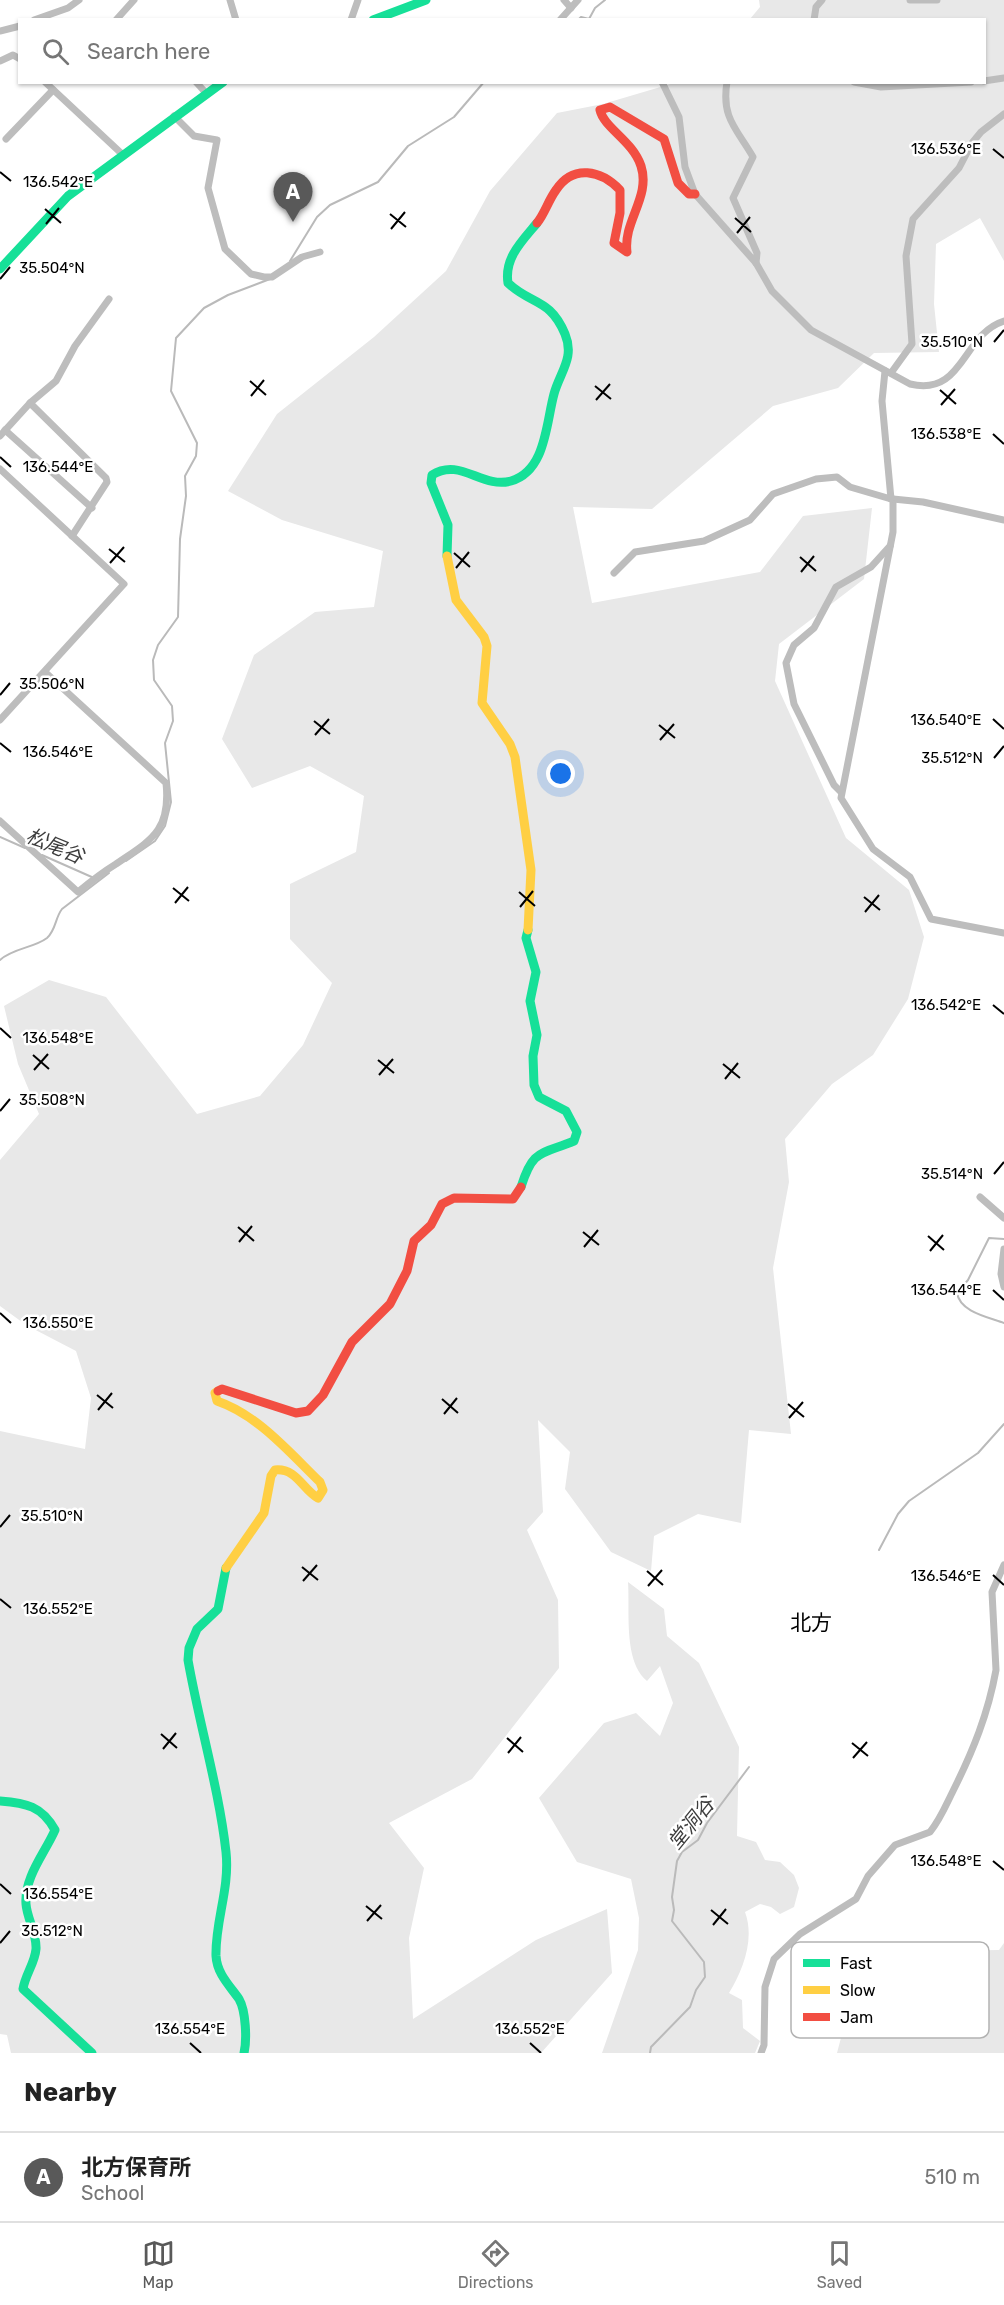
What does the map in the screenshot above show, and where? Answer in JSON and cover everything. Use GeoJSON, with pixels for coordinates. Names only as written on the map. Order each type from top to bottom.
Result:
{"type":"FeatureCollection","features":[{"type":"Feature","properties":{"kind":"main road"},"geometry":{"type":"LineString","coordinates":[[378,18],[426,0]]}},
{"type":"Feature","properties":{"kind":"main road"},"geometry":{"type":"LineString","coordinates":[[0,269],[68,196],[220,84]]}},
{"type":"Feature","properties":{"kind":"main road"},"geometry":{"type":"LineString","coordinates":[[244,2053],[246,2044],[241,2002],[223,1978],[216,1958],[218,1927],[226,1895],[226,1853],[190,1677],[189,1648],[197,1629],[218,1609],[226,1566],[264,1513],[271,1476],[275,1470],[284,1469],[302,1480],[311,1494],[318,1498],[323,1490],[320,1482],[287,1449],[237,1408],[217,1401],[215,1394],[222,1389],[296,1413],[308,1412],[323,1395],[342,1356],[352,1342],[390,1304],[407,1271],[414,1241],[431,1225],[442,1204],[454,1198],[489,1201],[513,1199],[520,1189],[526,1167],[532,1159],[540,1153],[574,1141],[577,1132],[566,1111],[538,1098],[534,1085],[533,1056],[537,1035],[530,1001],[536,972],[526,938],[530,923],[531,870],[515,757],[510,744],[482,703],[487,646],[484,637],[456,600],[447,561],[448,525],[431,483],[432,475],[437,469],[465,470],[500,483],[513,480],[525,472],[541,451],[557,384],[567,365],[568,345],[557,319],[545,304],[517,291],[508,283],[508,267],[521,242],[546,211],[558,187],[569,176],[585,170],[595,171],[605,176],[620,190],[620,213],[614,243],[627,252],[625,237],[642,195],[641,164],[621,132],[602,119],[600,110],[610,107],[636,125],[664,139],[678,183],[689,194],[695,194]]}},
{"type":"Feature","properties":{"kind":"main road"},"geometry":{"type":"LineString","coordinates":[[0,1801],[24,1802],[37,1806],[48,1816],[55,1830],[27,1890],[26,1905],[34,1930],[36,1949],[23,1978],[23,1989],[92,2053]]}},
{"type":"Feature","properties":{"kind":"street"},"geometry":{"type":"LineString","coordinates":[[40,18],[68,8],[79,0]]}},
{"type":"Feature","properties":{"kind":"street"},"geometry":{"type":"LineString","coordinates":[[121,18],[134,0]]}},
{"type":"Feature","properties":{"kind":"street"},"geometry":{"type":"LineString","coordinates":[[230,0],[235,18]]}},
{"type":"Feature","properties":{"kind":"street"},"geometry":{"type":"LineString","coordinates":[[352,18],[358,0]]}},
{"type":"Feature","properties":{"kind":"street"},"geometry":{"type":"LineString","coordinates":[[564,0],[571,8]]}},
{"type":"Feature","properties":{"kind":"street"},"geometry":{"type":"LineString","coordinates":[[562,18],[578,0]]}},
{"type":"Feature","properties":{"kind":"street"},"geometry":{"type":"LineString","coordinates":[[814,18],[816,7],[822,0]]}},
{"type":"Feature","properties":{"kind":"street"},"geometry":{"type":"LineString","coordinates":[[910,0],[938,0]]}},
{"type":"Feature","properties":{"kind":"street"},"geometry":{"type":"LineString","coordinates":[[0,31],[18,26]]}},
{"type":"Feature","properties":{"kind":"street"},"geometry":{"type":"LineString","coordinates":[[0,61],[13,55],[18,58]]}},
{"type":"Feature","properties":{"kind":"street"},"geometry":{"type":"LineString","coordinates":[[986,81],[1004,78]]}},
{"type":"Feature","properties":{"kind":"street"},"geometry":{"type":"LineString","coordinates":[[198,84],[206,93]]}},
{"type":"Feature","properties":{"kind":"street"},"geometry":{"type":"LineString","coordinates":[[663,84],[679,117],[686,167],[695,194],[756,263],[772,291],[811,330],[910,384],[922,387],[942,383],[986,331],[1004,321]]}},
{"type":"Feature","properties":{"kind":"street"},"geometry":{"type":"LineString","coordinates":[[728,84],[724,98],[728,115],[736,133],[753,157],[733,198],[757,253],[756,263]]}},
{"type":"Feature","properties":{"kind":"street"},"geometry":{"type":"LineString","coordinates":[[864,84],[880,87],[935,84]]}},
{"type":"Feature","properties":{"kind":"street"},"geometry":{"type":"LineString","coordinates":[[6,140],[54,87],[122,154]]}},
{"type":"Feature","properties":{"kind":"street"},"geometry":{"type":"LineString","coordinates":[[1004,114],[981,132],[972,143],[959,168],[913,219],[906,256],[912,344],[888,372],[882,400],[892,499],[890,546],[840,791],[841,798],[873,849],[910,877],[931,919],[1004,933]]}},
{"type":"Feature","properties":{"kind":"street"},"geometry":{"type":"LineString","coordinates":[[174,116],[194,136],[217,140],[208,188],[220,240],[225,249],[251,274],[272,277],[302,257],[320,252]]}},
{"type":"Feature","properties":{"kind":"street"},"geometry":{"type":"LineString","coordinates":[[92,508],[3,433],[30,403],[56,381],[75,346],[109,299]]}},
{"type":"Feature","properties":{"kind":"street"},"geometry":{"type":"LineString","coordinates":[[30,403],[106,478],[107,482],[92,508],[72,536]]}},
{"type":"Feature","properties":{"kind":"street"},"geometry":{"type":"LineString","coordinates":[[0,469],[124,584],[0,720]]}},
{"type":"Feature","properties":{"kind":"street"},"geometry":{"type":"LineString","coordinates":[[614,573],[635,552],[697,543],[732,529],[754,516],[773,494],[816,479],[837,477],[850,487],[892,499],[923,502],[1004,520]]}},
{"type":"Feature","properties":{"kind":"street"},"geometry":{"type":"LineString","coordinates":[[840,791],[834,785],[794,704],[786,663],[794,645],[814,628],[836,587],[871,567],[890,546]]}},
{"type":"Feature","properties":{"kind":"street"},"geometry":{"type":"LineString","coordinates":[[0,821],[78,892],[143,847],[158,832],[166,814],[166,783],[45,672]]}},
{"type":"Feature","properties":{"kind":"street"},"geometry":{"type":"LineString","coordinates":[[980,1197],[1004,1218]]}},
{"type":"Feature","properties":{"kind":"street"},"geometry":{"type":"LineString","coordinates":[[1004,1250],[1000,1274],[1004,1287]]}},
{"type":"Feature","properties":{"kind":"street"},"geometry":{"type":"LineString","coordinates":[[792,1942],[800,1934],[856,1899],[868,1876],[895,1845],[930,1832],[941,1815],[980,1734],[987,1713],[996,1670],[992,1592],[1004,1565]]}},
{"type":"Feature","properties":{"kind":"street"},"geometry":{"type":"LineString","coordinates":[[761,2053],[764,2045],[765,1987],[774,1959],[791,1943]]}},
{"type":"Feature","properties":{"kind":"shaded area"},"geometry":{"type":"Polygon","coordinates":[[[759,0],[1004,0],[1004,261],[980,218],[936,244],[934,304],[939,352],[874,353],[838,388],[773,406],[652,509],[573,507],[592,603],[760,572],[803,516],[872,508],[864,579],[779,644],[775,681],[846,838],[909,890],[924,937],[908,999],[873,1055],[832,1084],[785,1139],[789,1182],[773,1268],[791,1434],[749,1430],[741,1523],[698,1514],[654,1536],[651,1571],[611,1552],[565,1489],[570,1452],[538,1420],[543,1512],[527,1530],[558,1600],[559,1668],[472,1779],[389,1823],[424,1868],[409,1938],[413,2019],[536,1940],[607,1909],[612,1973],[541,2053],[11,2053],[7,2035],[0,2034],[0,1431],[85,1449],[91,1398],[76,1351],[26,1325],[0,1306],[0,1160],[39,1114],[18,1064],[4,1006],[49,980],[106,997],[197,1114],[260,1096],[303,1045],[332,983],[290,939],[290,884],[356,852],[364,796],[310,766],[252,788],[222,739],[254,655],[315,612],[374,607],[383,551],[282,520],[228,491],[277,414],[374,337],[446,271],[490,191],[557,113],[603,104],[671,84],[986,84],[986,18],[751,18],[760,7],[759,0]]]}},
{"type":"Feature","properties":{"kind":"shaded area"},"geometry":{"type":"Polygon","coordinates":[[[628,1582],[664,1609],[667,1636],[699,1663],[739,1747],[737,1836],[756,1842],[765,1860],[780,1862],[794,1875],[799,1888],[794,1907],[780,1914],[771,1907],[760,1904],[745,1912],[749,1933],[746,1954],[729,1993],[742,2000],[743,2028],[760,2041],[755,2053],[602,2053],[638,1950],[639,1918],[631,1879],[577,1862],[539,1798],[604,1723],[636,1713],[660,1736],[673,1703],[660,1666],[647,1681],[639,1672],[634,1661],[629,1635],[628,1582]]]}},
{"type":"Feature","properties":{"kind":"shaded area"},"geometry":{"type":"Polygon","coordinates":[[[1004,1943],[1004,2053],[837,2053],[841,2038],[989,2038],[989,1950],[999,1950],[1004,1943]]]}},
{"type":"Feature","properties":{"kind":"waterway"},"geometry":{"type":"LineString","coordinates":[[590,18],[595,8],[605,0]]}},
{"type":"Feature","properties":{"kind":"waterway"},"geometry":{"type":"LineString","coordinates":[[580,18],[585,18]]}},
{"type":"Feature","properties":{"kind":"waterway"},"geometry":{"type":"LineString","coordinates":[[290,261],[317,217],[330,205],[378,182],[408,146],[454,117],[482,84]]}},
{"type":"Feature","properties":{"kind":"waterway"},"geometry":{"type":"LineString","coordinates":[[126,861],[155,841],[165,826],[171,802],[165,743],[173,721],[172,706],[154,680],[153,660],[158,645],[178,617],[180,539],[186,496],[185,476],[196,456],[197,443],[171,391],[176,338],[204,308],[228,295],[270,279]]}},
{"type":"Feature","properties":{"kind":"waterway","name":"松尾谷"},"geometry":{"type":"LineString","coordinates":[[0,837],[25,848]]}},
{"type":"Feature","properties":{"kind":"waterway","name":"松尾谷"},"geometry":{"type":"LineString","coordinates":[[42,855],[94,878]]}},
{"type":"Feature","properties":{"kind":"waterway"},"geometry":{"type":"LineString","coordinates":[[0,960],[47,938],[62,909],[109,873]]}},
{"type":"Feature","properties":{"kind":"waterway"},"geometry":{"type":"LineString","coordinates":[[1004,1239],[989,1238],[968,1280],[957,1293],[963,1305],[969,1309],[1004,1323]]}},
{"type":"Feature","properties":{"kind":"waterway","name":"堂洞谷"},"geometry":{"type":"LineString","coordinates":[[879,1550],[898,1514],[909,1501],[978,1453],[1004,1424]]}},
{"type":"Feature","properties":{"kind":"waterway","name":"堂洞谷"},"geometry":{"type":"LineString","coordinates":[[650,2053],[651,2047],[690,2007],[696,1990],[705,1977],[704,1962],[672,1921],[674,1910],[672,1897],[677,1861],[682,1852],[698,1840],[707,1823],[749,1767]]}},
{"type":"Feature","properties":{"kind":"traffic: fast"},"geometry":{"type":"LineString","coordinates":[[378,18],[426,0]]}},
{"type":"Feature","properties":{"kind":"traffic: fast"},"geometry":{"type":"LineString","coordinates":[[0,269],[68,196],[220,84]]}},
{"type":"Feature","properties":{"kind":"traffic: fast"},"geometry":{"type":"LineString","coordinates":[[447,556],[448,525],[431,483],[432,475],[442,470],[452,469],[500,482],[511,481],[523,476],[538,457],[543,445],[554,394],[567,358],[568,343],[553,314],[508,283],[507,274],[511,258],[537,223]]}},
{"type":"Feature","properties":{"kind":"traffic: fast"},"geometry":{"type":"LineString","coordinates":[[521,1187],[534,1159],[545,1152],[574,1141],[577,1132],[566,1111],[539,1097],[534,1085],[533,1056],[537,1035],[530,1001],[536,972],[526,938],[528,930]]}},
{"type":"Feature","properties":{"kind":"traffic: fast"},"geometry":{"type":"LineString","coordinates":[[226,1568],[218,1609],[197,1629],[189,1648],[188,1660],[219,1804],[226,1852],[226,1879],[216,1956],[221,1974],[241,2004],[245,2026],[244,2053]]}},
{"type":"Feature","properties":{"kind":"traffic: fast"},"geometry":{"type":"LineString","coordinates":[[0,1801],[32,1807],[45,1816],[55,1830],[28,1884],[26,1904],[36,1949],[23,1989],[92,2053]]}},
{"type":"Feature","properties":{"kind":"traffic: slow"},"geometry":{"type":"LineString","coordinates":[[447,556],[456,600],[484,637],[487,646],[482,703],[510,744],[515,757],[531,870],[528,930]]}},
{"type":"Feature","properties":{"kind":"traffic: slow"},"geometry":{"type":"LineString","coordinates":[[218,1391],[215,1393],[217,1401],[232,1407],[259,1425],[320,1482],[323,1490],[318,1498],[289,1472],[275,1470],[271,1476],[264,1513],[226,1568]]}},
{"type":"Feature","properties":{"kind":"traffic: jam"},"geometry":{"type":"LineString","coordinates":[[537,223],[553,194],[570,176],[579,173],[596,174],[620,190],[620,213],[614,243],[627,252],[629,230],[640,199],[643,177],[641,166],[632,149],[603,117],[600,110],[610,107],[664,139],[678,183],[689,194],[695,194]]}},
{"type":"Feature","properties":{"kind":"traffic: jam"},"geometry":{"type":"LineString","coordinates":[[218,1391],[222,1389],[296,1413],[308,1411],[323,1395],[352,1342],[390,1304],[407,1271],[414,1241],[431,1225],[442,1204],[454,1198],[513,1199],[521,1187]]}},
{"type":"Feature","properties":{"kind":"place","name":"北方保育所"},"geometry":{"type":"Point","coordinates":[293,222]}},
{"type":"Feature","properties":{"kind":"district","name":"北方"},"geometry":{"type":"Point","coordinates":[811,1622]}}]}
